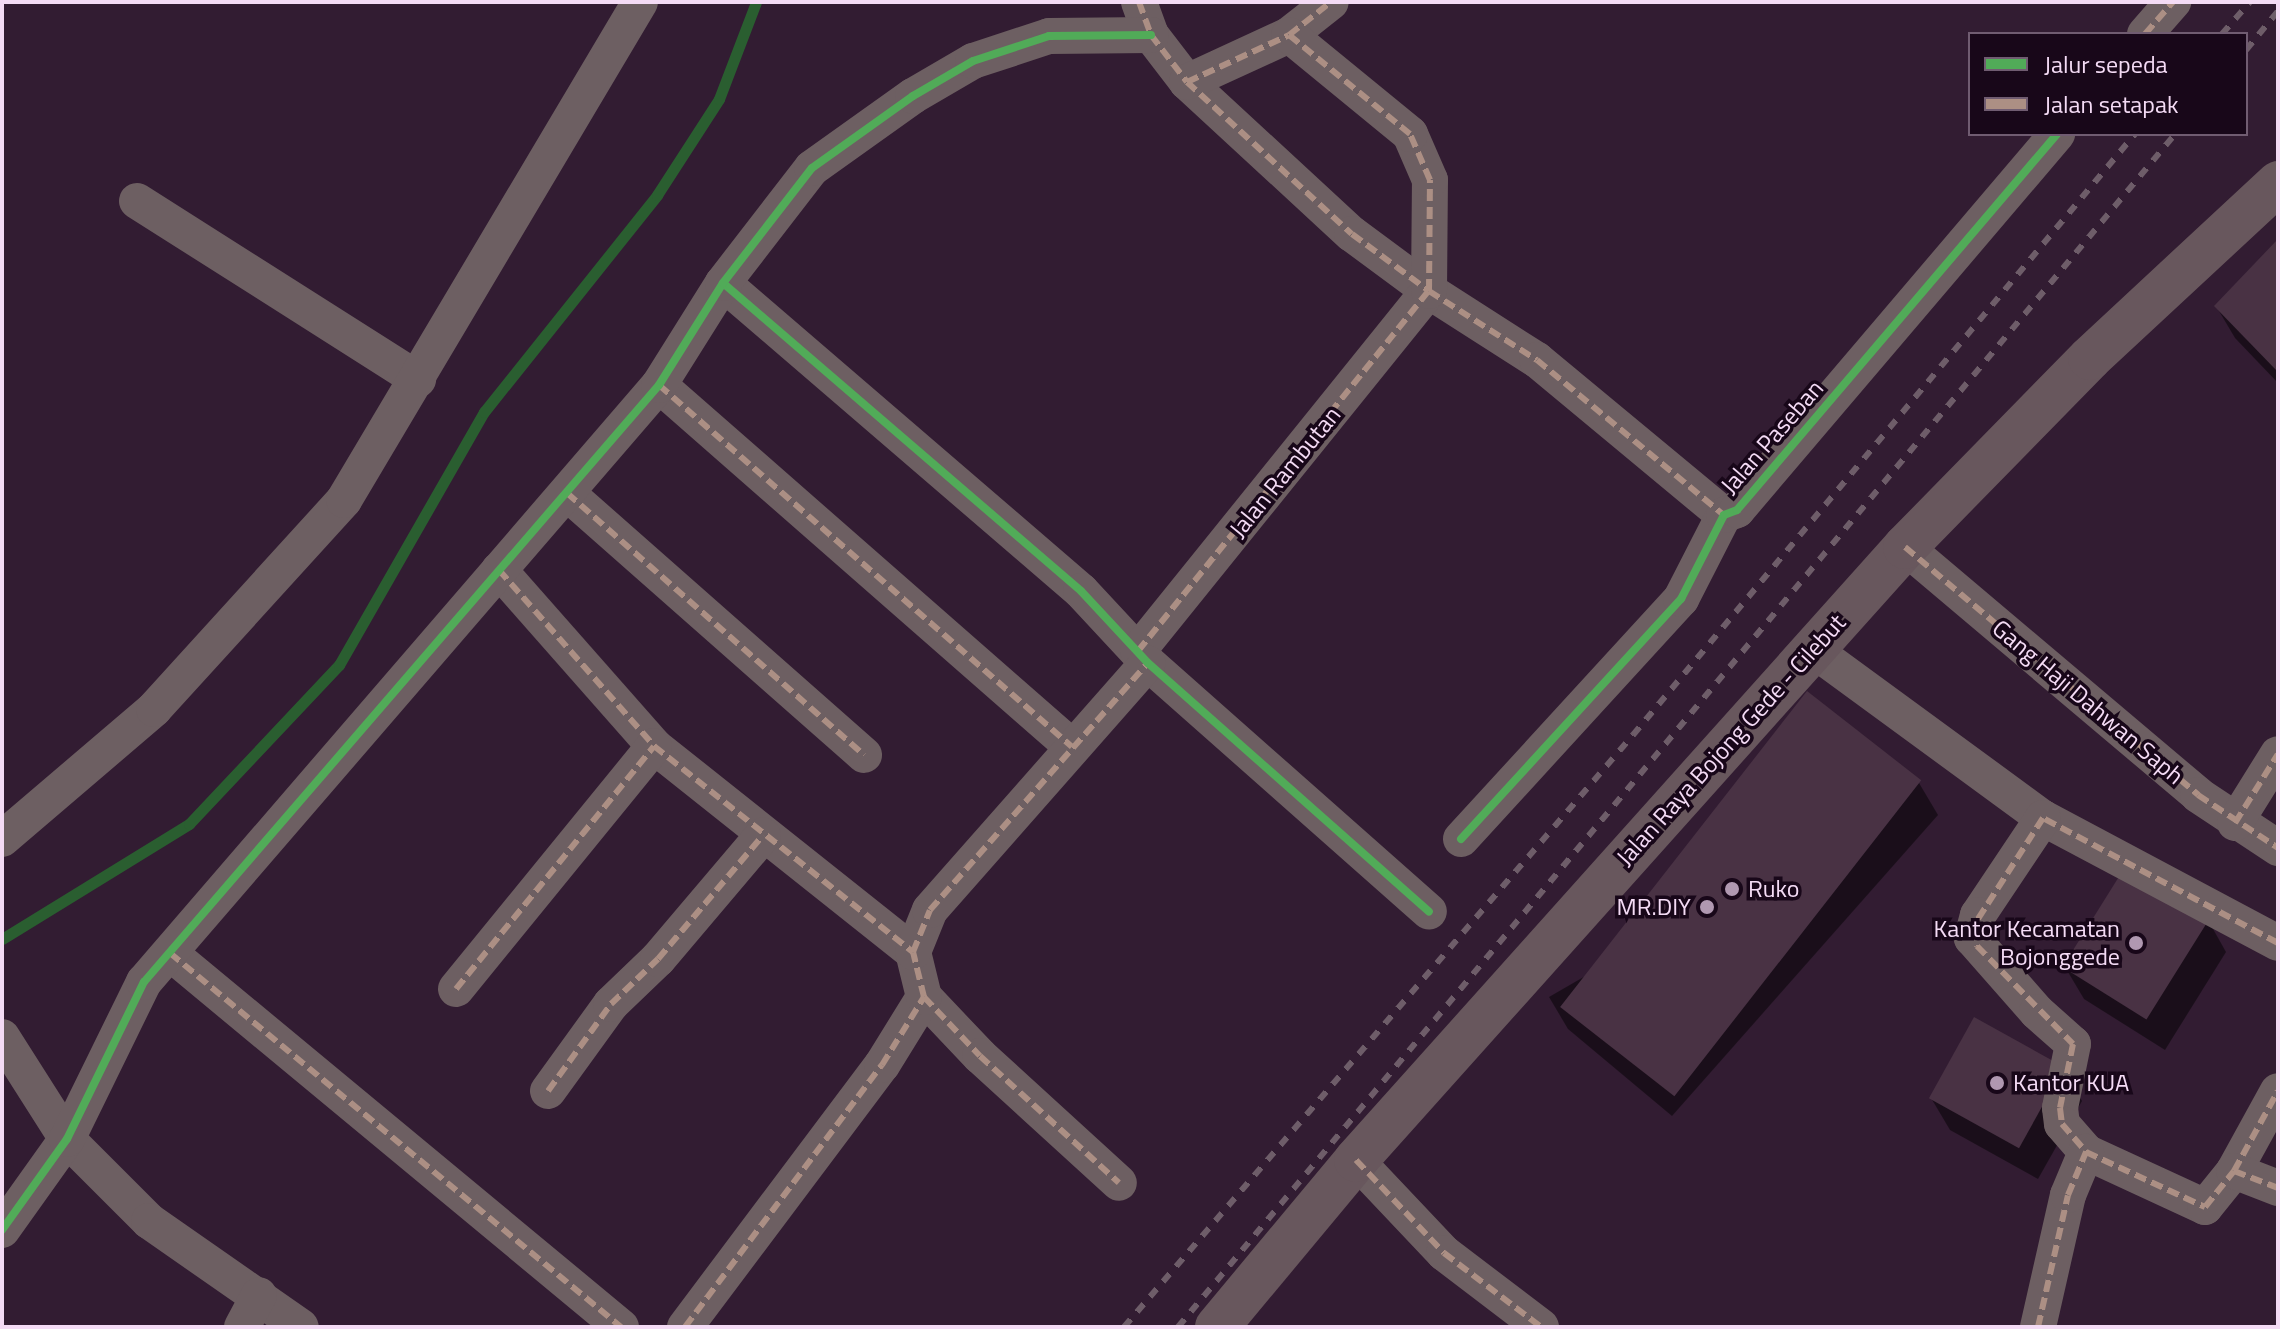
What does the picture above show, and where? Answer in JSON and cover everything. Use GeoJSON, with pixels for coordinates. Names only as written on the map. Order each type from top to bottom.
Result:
{"type":"FeatureCollection","features":[{"type":"Feature","properties":{"kind":"main road","name":"Jalan Raya Bojong Gede - Cilebut"},"geometry":{"type":"LineString","coordinates":[[1217,1327],[1356,1160],[1905,547],[2090,358],[2278,183]]}},
{"type":"Feature","properties":{"kind":"street"},"geometry":{"type":"LineString","coordinates":[[2,839],[154,709],[344,500],[640,2]]}},
{"type":"Feature","properties":{"kind":"street"},"geometry":{"type":"LineString","coordinates":[[1139,2],[1151,35],[1187,82],[1352,234],[1429,291],[1537,360],[1724,515]]}},
{"type":"Feature","properties":{"kind":"street"},"geometry":{"type":"LineString","coordinates":[[1187,82],[1289,35],[1331,2]]}},
{"type":"Feature","properties":{"kind":"street"},"geometry":{"type":"LineString","coordinates":[[2147,32],[2173,2]]}},
{"type":"Feature","properties":{"kind":"street"},"geometry":{"type":"LineString","coordinates":[[2,1230],[67,1139],[144,982],[659,385],[723,283],[812,168],[937,82],[973,61],[1049,36],[1151,35]]}},
{"type":"Feature","properties":{"kind":"street"},"geometry":{"type":"LineString","coordinates":[[1289,35],[1410,134],[1430,180],[1429,291]]}},
{"type":"Feature","properties":{"kind":"street","name":"Jalan Paseban"},"geometry":{"type":"LineString","coordinates":[[1461,839],[1681,599],[1724,515],[1737,510],[2055,136]]}},
{"type":"Feature","properties":{"kind":"street"},"geometry":{"type":"LineString","coordinates":[[137,201],[418,379]]}},
{"type":"Feature","properties":{"kind":"street"},"geometry":{"type":"LineString","coordinates":[[723,283],[1081,591],[1143,657],[1429,912]]}},
{"type":"Feature","properties":{"kind":"street","name":"Jalan Rambutan"},"geometry":{"type":"LineString","coordinates":[[913,952],[930,910],[1072,747],[1429,291]]}},
{"type":"Feature","properties":{"kind":"street"},"geometry":{"type":"LineString","coordinates":[[659,385],[1072,747]]}},
{"type":"Feature","properties":{"kind":"street"},"geometry":{"type":"LineString","coordinates":[[567,493],[864,755]]}},
{"type":"Feature","properties":{"kind":"street","name":"Gang Haji Dahwan Saph"},"geometry":{"type":"LineString","coordinates":[[1905,547],[2235,823],[2278,848]]}},
{"type":"Feature","properties":{"kind":"street"},"geometry":{"type":"LineString","coordinates":[[499,570],[654,746],[913,952],[924,997],[980,1056],[1119,1183]]}},
{"type":"Feature","properties":{"kind":"street"},"geometry":{"type":"LineString","coordinates":[[1812,649],[2043,818],[2278,943]]}},
{"type":"Feature","properties":{"kind":"street"},"geometry":{"type":"LineString","coordinates":[[456,989],[654,746]]}},
{"type":"Feature","properties":{"kind":"street"},"geometry":{"type":"LineString","coordinates":[[2235,823],[2278,754]]}},
{"type":"Feature","properties":{"kind":"street"},"geometry":{"type":"LineString","coordinates":[[2043,818],[1978,915],[1972,938],[2037,1012],[2073,1044],[2060,1108],[2062,1124],[2086,1152],[2205,1207],[2234,1171],[2278,1091]]}},
{"type":"Feature","properties":{"kind":"street"},"geometry":{"type":"LineString","coordinates":[[548,1091],[611,1004],[658,959],[763,835]]}},
{"type":"Feature","properties":{"kind":"street"},"geometry":{"type":"LineString","coordinates":[[170,953],[621,1327]]}},
{"type":"Feature","properties":{"kind":"street"},"geometry":{"type":"LineString","coordinates":[[685,1327],[882,1065],[924,997]]}},
{"type":"Feature","properties":{"kind":"street"},"geometry":{"type":"LineString","coordinates":[[2,1037],[67,1139],[149,1221],[301,1327]]}},
{"type":"Feature","properties":{"kind":"street"},"geometry":{"type":"LineString","coordinates":[[2038,1327],[2068,1195],[2086,1152]]}},
{"type":"Feature","properties":{"kind":"street"},"geometry":{"type":"LineString","coordinates":[[1356,1160],[1444,1253],[1541,1327]]}},
{"type":"Feature","properties":{"kind":"street"},"geometry":{"type":"LineString","coordinates":[[2234,1171],[2278,1188]]}},
{"type":"Feature","properties":{"kind":"street"},"geometry":{"type":"LineString","coordinates":[[242,1327],[259,1295]]}},
{"type":"Feature","properties":{"kind":"building"},"geometry":{"type":"Polygon","coordinates":[[[2278,239],[2278,372],[2214,306],[2278,239]]]}},
{"type":"Feature","properties":{"kind":"building","name":"Ruko"},"geometry":{"type":"Polygon","coordinates":[[[1807,691],[1921,780],[1674,1096],[1560,1007],[1807,691]]]}},
{"type":"Feature","properties":{"kind":"building","name":"Kantor Kecamatan Bojonggede"},"geometry":{"type":"Polygon","coordinates":[[[2125,867],[2209,919],[2146,1020],[2062,967],[2125,867]]]}},
{"type":"Feature","properties":{"kind":"building","name":"Kantor KUA"},"geometry":{"type":"Polygon","coordinates":[[[1974,1017],[2064,1067],[2019,1148],[1929,1098],[1974,1017]]]}},
{"type":"Feature","properties":{"kind":"waterway"},"geometry":{"type":"LineString","coordinates":[[2,939],[189,824],[339,665],[484,412],[657,195],[719,99],[756,2]]}},
{"type":"Feature","properties":{"kind":"railway"},"geometry":{"type":"LineString","coordinates":[[2224,32],[2250,2]]}},
{"type":"Feature","properties":{"kind":"railway"},"geometry":{"type":"LineString","coordinates":[[2248,48],[2278,11]]}},
{"type":"Feature","properties":{"kind":"railway"},"geometry":{"type":"LineString","coordinates":[[1124,1327],[1633,735],[2133,136]]}},
{"type":"Feature","properties":{"kind":"railway"},"geometry":{"type":"LineString","coordinates":[[1178,1327],[2173,136]]}},
{"type":"Feature","properties":{"kind":"marked path"},"geometry":{"type":"LineString","coordinates":[[1139,2],[1151,35],[1187,82],[1352,234],[1429,291],[1537,360],[1724,515]]}},
{"type":"Feature","properties":{"kind":"marked path"},"geometry":{"type":"LineString","coordinates":[[1187,82],[1289,35],[1331,2]]}},
{"type":"Feature","properties":{"kind":"marked path"},"geometry":{"type":"LineString","coordinates":[[2147,32],[2173,2]]}},
{"type":"Feature","properties":{"kind":"marked path"},"geometry":{"type":"LineString","coordinates":[[1138,651],[1429,291],[1430,180],[1410,134],[1289,35]]}},
{"type":"Feature","properties":{"kind":"marked path"},"geometry":{"type":"LineString","coordinates":[[659,385],[1072,747]]}},
{"type":"Feature","properties":{"kind":"marked path"},"geometry":{"type":"LineString","coordinates":[[567,493],[864,755]]}},
{"type":"Feature","properties":{"kind":"marked path"},"geometry":{"type":"LineString","coordinates":[[1905,547],[2198,795],[2278,848]]}},
{"type":"Feature","properties":{"kind":"marked path"},"geometry":{"type":"LineString","coordinates":[[499,570],[654,746],[913,952]]}},
{"type":"Feature","properties":{"kind":"marked path"},"geometry":{"type":"LineString","coordinates":[[685,1327],[882,1065],[924,997],[913,952],[930,910],[1148,663]]}},
{"type":"Feature","properties":{"kind":"marked path"},"geometry":{"type":"LineString","coordinates":[[456,989],[654,746]]}},
{"type":"Feature","properties":{"kind":"marked path"},"geometry":{"type":"LineString","coordinates":[[2235,823],[2278,754]]}},
{"type":"Feature","properties":{"kind":"marked path"},"geometry":{"type":"LineString","coordinates":[[2278,943],[2043,818],[1972,928],[1977,946],[2073,1044],[2060,1108],[2062,1124],[2086,1152],[2205,1207],[2234,1171],[2278,1091]]}},
{"type":"Feature","properties":{"kind":"marked path"},"geometry":{"type":"LineString","coordinates":[[548,1091],[611,1004],[658,959],[763,835]]}},
{"type":"Feature","properties":{"kind":"marked path"},"geometry":{"type":"LineString","coordinates":[[170,953],[621,1327]]}},
{"type":"Feature","properties":{"kind":"marked path"},"geometry":{"type":"LineString","coordinates":[[924,997],[980,1056],[1119,1183]]}},
{"type":"Feature","properties":{"kind":"marked path"},"geometry":{"type":"LineString","coordinates":[[2038,1327],[2068,1195],[2086,1152]]}},
{"type":"Feature","properties":{"kind":"marked path"},"geometry":{"type":"LineString","coordinates":[[1356,1160],[1444,1253],[1541,1327]]}},
{"type":"Feature","properties":{"kind":"marked path"},"geometry":{"type":"LineString","coordinates":[[2234,1171],[2278,1188]]}},
{"type":"Feature","properties":{"kind":"cycle path"},"geometry":{"type":"LineString","coordinates":[[2,1230],[67,1139],[144,982],[659,385],[723,283],[812,168],[913,96],[973,61],[1049,36],[1151,35]]}},
{"type":"Feature","properties":{"kind":"cycle path"},"geometry":{"type":"LineString","coordinates":[[1461,839],[1681,599],[1724,515],[1737,510],[2055,136]]}},
{"type":"Feature","properties":{"kind":"cycle path"},"geometry":{"type":"LineString","coordinates":[[723,283],[1081,591],[1148,663],[1429,912]]}},
{"type":"Feature","properties":{"kind":"place","name":"Ruko"},"geometry":{"type":"Point","coordinates":[1732,889]}},
{"type":"Feature","properties":{"kind":"place","name":"MR.DIY"},"geometry":{"type":"Point","coordinates":[1707,907]}},
{"type":"Feature","properties":{"kind":"place","name":"Kantor Kecamatan Bojonggede"},"geometry":{"type":"Point","coordinates":[2136,943]}},
{"type":"Feature","properties":{"kind":"place","name":"Kantor KUA"},"geometry":{"type":"Point","coordinates":[1997,1083]}}]}
